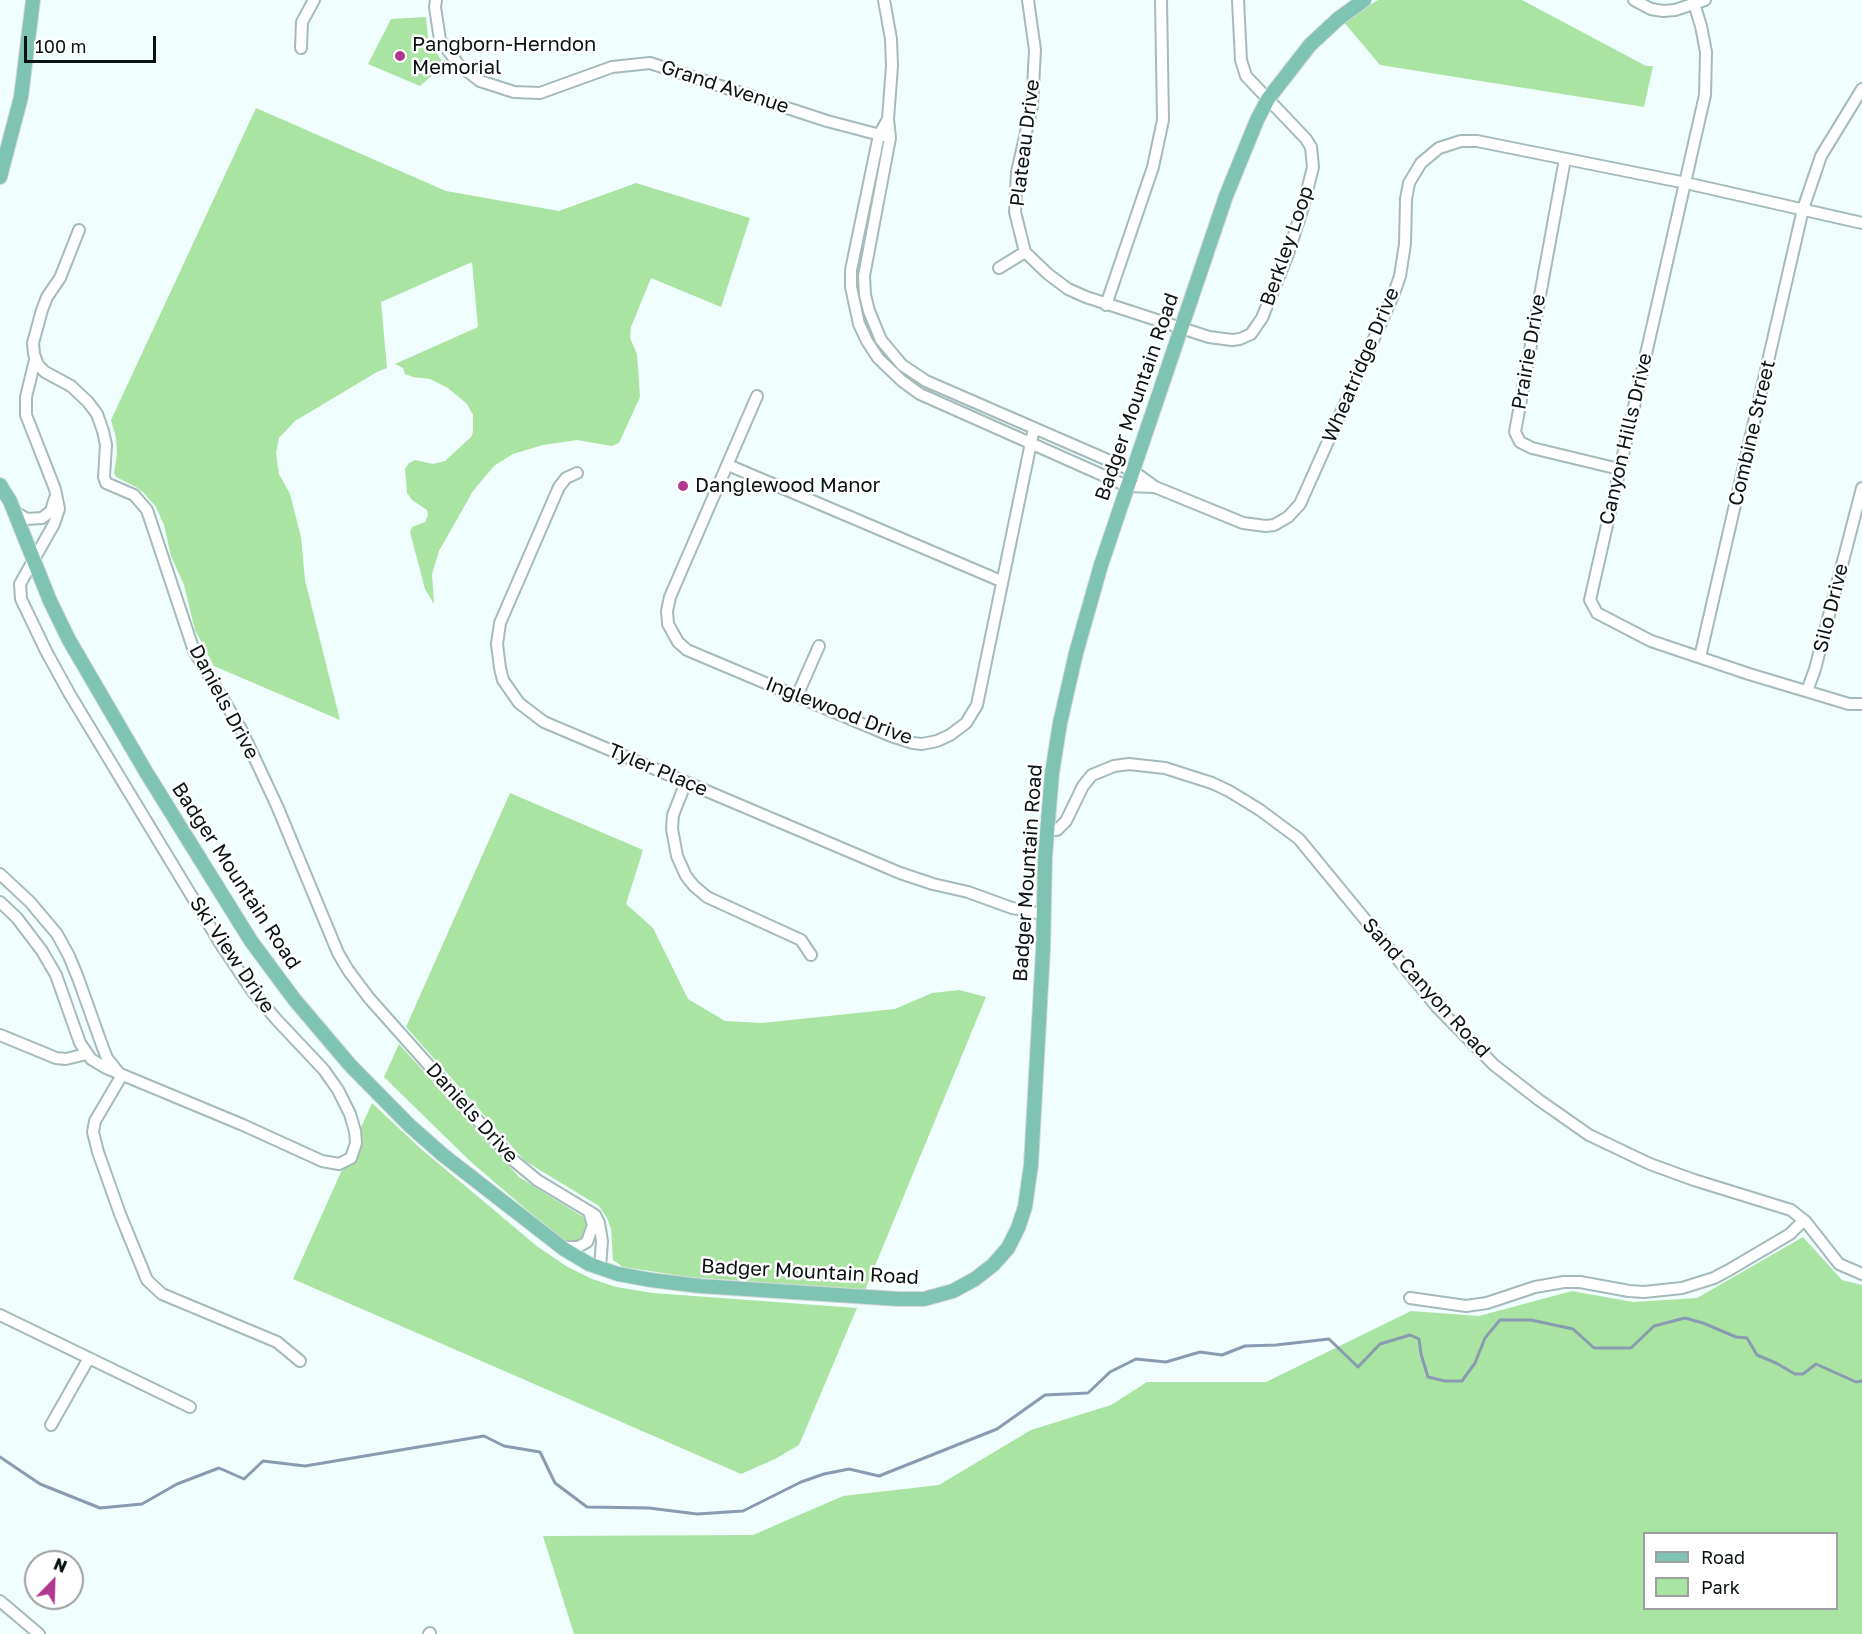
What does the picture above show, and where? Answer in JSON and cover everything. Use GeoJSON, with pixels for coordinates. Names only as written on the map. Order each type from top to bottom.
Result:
{"type":"FeatureCollection","features":[{"type":"Feature","properties":{"kind":"main road"},"geometry":{"type":"LineString","coordinates":[[0,177],[21,98],[33,0]]}},
{"type":"Feature","properties":{"kind":"main road","name":"Badger Mountain Road"},"geometry":{"type":"LineString","coordinates":[[0,485],[15,512],[60,623],[83,665],[217,888],[271,970],[350,1065],[443,1155],[561,1247],[600,1268],[637,1278],[700,1286],[899,1299],[924,1299],[953,1291],[975,1279],[993,1265],[1008,1248],[1018,1228],[1029,1187],[1043,950],[1042,914],[1052,774],[1060,723],[1076,653],[1101,565],[1226,196],[1247,143],[1268,99],[1310,45],[1338,19],[1364,0]]}},
{"type":"Feature","properties":{"kind":"street"},"geometry":{"type":"LineString","coordinates":[[301,48],[302,22],[315,0]]}},
{"type":"Feature","properties":{"kind":"street","name":"Grand Avenue"},"geometry":{"type":"LineString","coordinates":[[436,0],[440,40],[459,65],[480,81],[514,92],[540,93],[612,68],[650,63],[827,121],[890,138]]}},
{"type":"Feature","properties":{"kind":"street"},"geometry":{"type":"LineString","coordinates":[[884,0],[891,39],[892,75],[888,119],[879,135],[851,270],[854,305],[867,341],[889,370],[920,394],[1128,486]]}},
{"type":"Feature","properties":{"kind":"street","name":"Plateau Drive"},"geometry":{"type":"LineString","coordinates":[[1025,252],[1015,212],[1017,172],[1032,95],[1035,50],[1028,0]]}},
{"type":"Feature","properties":{"kind":"street"},"geometry":{"type":"LineString","coordinates":[[1106,305],[1153,167],[1162,120],[1161,0]]}},
{"type":"Feature","properties":{"kind":"street"},"geometry":{"type":"LineString","coordinates":[[1238,0],[1243,68],[1250,81],[1268,99]]}},
{"type":"Feature","properties":{"kind":"street"},"geometry":{"type":"LineString","coordinates":[[1634,0],[1651,9],[1663,11],[1675,10],[1698,1]]}},
{"type":"Feature","properties":{"kind":"street","name":"Canyon Hills Drive"},"geometry":{"type":"LineString","coordinates":[[1698,1],[1706,75],[1701,116],[1590,595],[1592,607],[1601,615],[1651,641],[1849,704],[1862,704]]}},
{"type":"Feature","properties":{"kind":"street","name":"Combine Street"},"geometry":{"type":"LineString","coordinates":[[1700,657],[1803,209],[1821,156],[1862,89]]}},
{"type":"Feature","properties":{"kind":"street","name":"Berkley Loop"},"geometry":{"type":"LineString","coordinates":[[1182,328],[1222,339],[1240,339],[1251,334],[1259,325],[1288,254],[1303,207],[1313,166],[1313,156],[1306,139],[1268,99]]}},
{"type":"Feature","properties":{"kind":"street","name":"Wheatridge Drive"},"geometry":{"type":"LineString","coordinates":[[888,119],[890,138],[864,276],[865,295],[874,326],[890,352],[914,374],[946,391],[1133,471],[1155,487],[1243,523],[1266,526],[1274,525],[1294,512],[1306,492],[1393,296],[1404,255],[1407,191],[1416,169],[1432,152],[1454,142],[1477,141],[1686,183]]}},
{"type":"Feature","properties":{"kind":"street","name":"Prairie Drive"},"geometry":{"type":"LineString","coordinates":[[1565,159],[1515,432],[1520,442],[1532,448],[1619,469]]}},
{"type":"Feature","properties":{"kind":"street"},"geometry":{"type":"LineString","coordinates":[[1686,183],[1862,223]]}},
{"type":"Feature","properties":{"kind":"street"},"geometry":{"type":"LineString","coordinates":[[34,559],[56,519],[59,508],[55,489],[26,415],[26,397],[35,360],[33,343],[44,302],[60,278],[79,230]]}},
{"type":"Feature","properties":{"kind":"street"},"geometry":{"type":"LineString","coordinates":[[999,268],[1025,252],[1068,289],[1106,305],[1182,328]]}},
{"type":"Feature","properties":{"kind":"street","name":"Daniels Drive"},"geometry":{"type":"LineString","coordinates":[[35,360],[40,369],[71,386],[88,402],[101,423],[105,438],[106,483],[134,495],[147,510],[194,651],[241,729],[277,806],[338,953],[348,970],[369,998],[520,1166],[546,1186],[591,1212],[599,1223],[602,1241],[600,1268]]}},
{"type":"Feature","properties":{"kind":"street","name":"Inglewood Drive"},"geometry":{"type":"LineString","coordinates":[[757,396],[670,597],[667,611],[668,624],[678,642],[687,650],[903,740],[922,744],[938,741],[950,735],[966,723],[977,705],[1034,428]]}},
{"type":"Feature","properties":{"kind":"street"},"geometry":{"type":"LineString","coordinates":[[728,465],[1002,581]]}},
{"type":"Feature","properties":{"kind":"street","name":"Tyler Place"},"geometry":{"type":"LineString","coordinates":[[577,473],[566,478],[559,487],[500,623],[497,655],[504,680],[519,704],[544,722],[914,878],[968,892],[1012,909],[1042,914]]}},
{"type":"Feature","properties":{"kind":"street","name":"Wheatridge Drive"},"geometry":{"type":"LineString","coordinates":[[1128,486],[1155,487]]}},
{"type":"Feature","properties":{"kind":"street","name":"Silo Drive"},"geometry":{"type":"LineString","coordinates":[[1807,691],[1815,669],[1862,488]]}},
{"type":"Feature","properties":{"kind":"street"},"geometry":{"type":"LineString","coordinates":[[15,512],[31,519],[47,515],[54,505],[55,489]]}},
{"type":"Feature","properties":{"kind":"street","name":"Ski View Drive"},"geometry":{"type":"LineString","coordinates":[[34,559],[21,584],[19,593],[50,659],[171,864],[236,968],[276,1019],[324,1070],[338,1090],[350,1114],[355,1131],[355,1149],[347,1161],[328,1164],[254,1130],[122,1075],[98,1064],[86,1054]]}},
{"type":"Feature","properties":{"kind":"street"},"geometry":{"type":"LineString","coordinates":[[796,696],[819,646]]}},
{"type":"Feature","properties":{"kind":"street","name":"Sand Canyon Road"},"geometry":{"type":"LineString","coordinates":[[1047,830],[1057,830],[1066,821],[1085,782],[1097,772],[1114,766],[1129,764],[1165,768],[1229,791],[1260,810],[1299,839],[1437,1007],[1494,1065],[1539,1100],[1589,1135],[1626,1153],[1694,1180],[1784,1206],[1804,1220],[1839,1264],[1862,1274]]}},
{"type":"Feature","properties":{"kind":"street"},"geometry":{"type":"LineString","coordinates":[[686,782],[673,815],[672,829],[676,856],[690,881],[707,897],[801,940],[811,955]]}},
{"type":"Feature","properties":{"kind":"street"},"geometry":{"type":"LineString","coordinates":[[0,874],[30,902],[57,934],[75,971],[103,1048],[112,1065],[122,1075],[95,1121],[93,1132],[120,1214],[147,1280],[162,1294],[277,1342],[300,1361]]}},
{"type":"Feature","properties":{"kind":"street"},"geometry":{"type":"LineString","coordinates":[[0,902],[29,933],[47,959],[56,975],[86,1054],[66,1059],[57,1058],[0,1035]]}},
{"type":"Feature","properties":{"kind":"street"},"geometry":{"type":"LineString","coordinates":[[561,1247],[578,1247],[587,1242],[590,1236],[592,1219],[590,1214],[577,1203]]}},
{"type":"Feature","properties":{"kind":"street"},"geometry":{"type":"LineString","coordinates":[[1410,1298],[1466,1306],[1487,1303],[1535,1287],[1564,1282],[1580,1282],[1636,1292],[1682,1288],[1729,1270],[1790,1234],[1804,1220]]}},
{"type":"Feature","properties":{"kind":"street"},"geometry":{"type":"LineString","coordinates":[[0,1315],[190,1407]]}},
{"type":"Feature","properties":{"kind":"street"},"geometry":{"type":"LineString","coordinates":[[51,1425],[89,1358]]}},
{"type":"Feature","properties":{"kind":"street"},"geometry":{"type":"LineString","coordinates":[[0,1601],[39,1634]]}},
{"type":"Feature","properties":{"kind":"green space"},"geometry":{"type":"Polygon","coordinates":[[[1378,0],[1522,0],[1646,66],[1653,66],[1644,107],[1380,65],[1343,21],[1378,0]]]}},
{"type":"Feature","properties":{"kind":"green space"},"geometry":{"type":"Polygon","coordinates":[[[426,17],[428,38],[444,65],[420,86],[368,64],[391,19],[426,17]]]}},
{"type":"Feature","properties":{"kind":"green space"},"geometry":{"type":"Polygon","coordinates":[[[256,108],[446,191],[559,211],[636,183],[750,218],[721,307],[651,278],[631,327],[630,338],[637,354],[640,397],[619,443],[612,446],[577,440],[543,445],[513,454],[494,466],[473,491],[439,551],[432,574],[434,604],[425,589],[410,532],[412,527],[425,522],[428,515],[427,510],[412,500],[407,493],[405,469],[415,460],[433,464],[445,461],[471,437],[473,415],[467,404],[448,388],[430,379],[405,374],[403,368],[395,364],[478,327],[472,262],[381,302],[387,368],[295,421],[279,438],[276,453],[279,474],[290,494],[301,537],[305,580],[340,720],[214,666],[195,630],[184,585],[171,556],[164,525],[156,507],[144,493],[116,477],[114,473],[117,453],[111,420],[256,108]]]}},
{"type":"Feature","properties":{"kind":"green space"},"geometry":{"type":"Polygon","coordinates":[[[510,793],[643,850],[626,904],[653,928],[688,999],[725,1021],[762,1023],[895,1009],[932,993],[959,990],[986,997],[865,1290],[689,1277],[623,1267],[613,1260],[611,1229],[599,1206],[525,1161],[406,1027],[510,793]]]}},
{"type":"Feature","properties":{"kind":"green space"},"geometry":{"type":"Polygon","coordinates":[[[399,1044],[519,1177],[585,1218],[588,1225],[585,1236],[573,1242],[565,1240],[548,1228],[471,1162],[384,1077],[399,1044]]]}},
{"type":"Feature","properties":{"kind":"green space"},"geometry":{"type":"Polygon","coordinates":[[[372,1103],[420,1148],[538,1247],[566,1266],[592,1279],[616,1287],[653,1293],[857,1308],[799,1445],[741,1474],[293,1279],[372,1103]]]}},
{"type":"Feature","properties":{"kind":"green space"},"geometry":{"type":"Polygon","coordinates":[[[1803,1237],[1842,1280],[1862,1285],[1862,1634],[574,1634],[543,1536],[753,1535],[843,1496],[939,1485],[1031,1430],[1111,1405],[1147,1382],[1266,1382],[1411,1311],[1479,1316],[1572,1291],[1633,1302],[1697,1298],[1803,1237]]]}},
{"type":"Feature","properties":{"kind":"waterway"},"geometry":{"type":"LineString","coordinates":[[0,1457],[40,1484],[100,1508],[142,1504],[177,1484],[219,1468],[244,1479],[263,1461],[305,1466],[484,1436],[504,1446],[540,1452],[555,1483],[587,1507],[649,1508],[697,1514],[743,1511],[801,1482],[824,1474],[849,1469],[879,1476],[997,1429],[1045,1395],[1088,1393],[1110,1372],[1136,1359],[1166,1362],[1200,1352],[1222,1355],[1245,1346],[1329,1339],[1358,1367],[1380,1344],[1410,1335],[1419,1339],[1428,1377],[1445,1381],[1462,1381],[1475,1363],[1485,1338],[1500,1320],[1531,1320],[1573,1329],[1594,1348],[1631,1348],[1654,1326],[1685,1318],[1736,1337],[1747,1338],[1757,1355],[1795,1374],[1803,1374],[1816,1364],[1856,1382],[1862,1381]]}},
{"type":"Feature","properties":{"kind":"place","name":"Pangborn-Herndon Memorial"},"geometry":{"type":"Point","coordinates":[400,56]}},
{"type":"Feature","properties":{"kind":"place","name":"Danglewood Manor"},"geometry":{"type":"Point","coordinates":[683,486]}}]}
